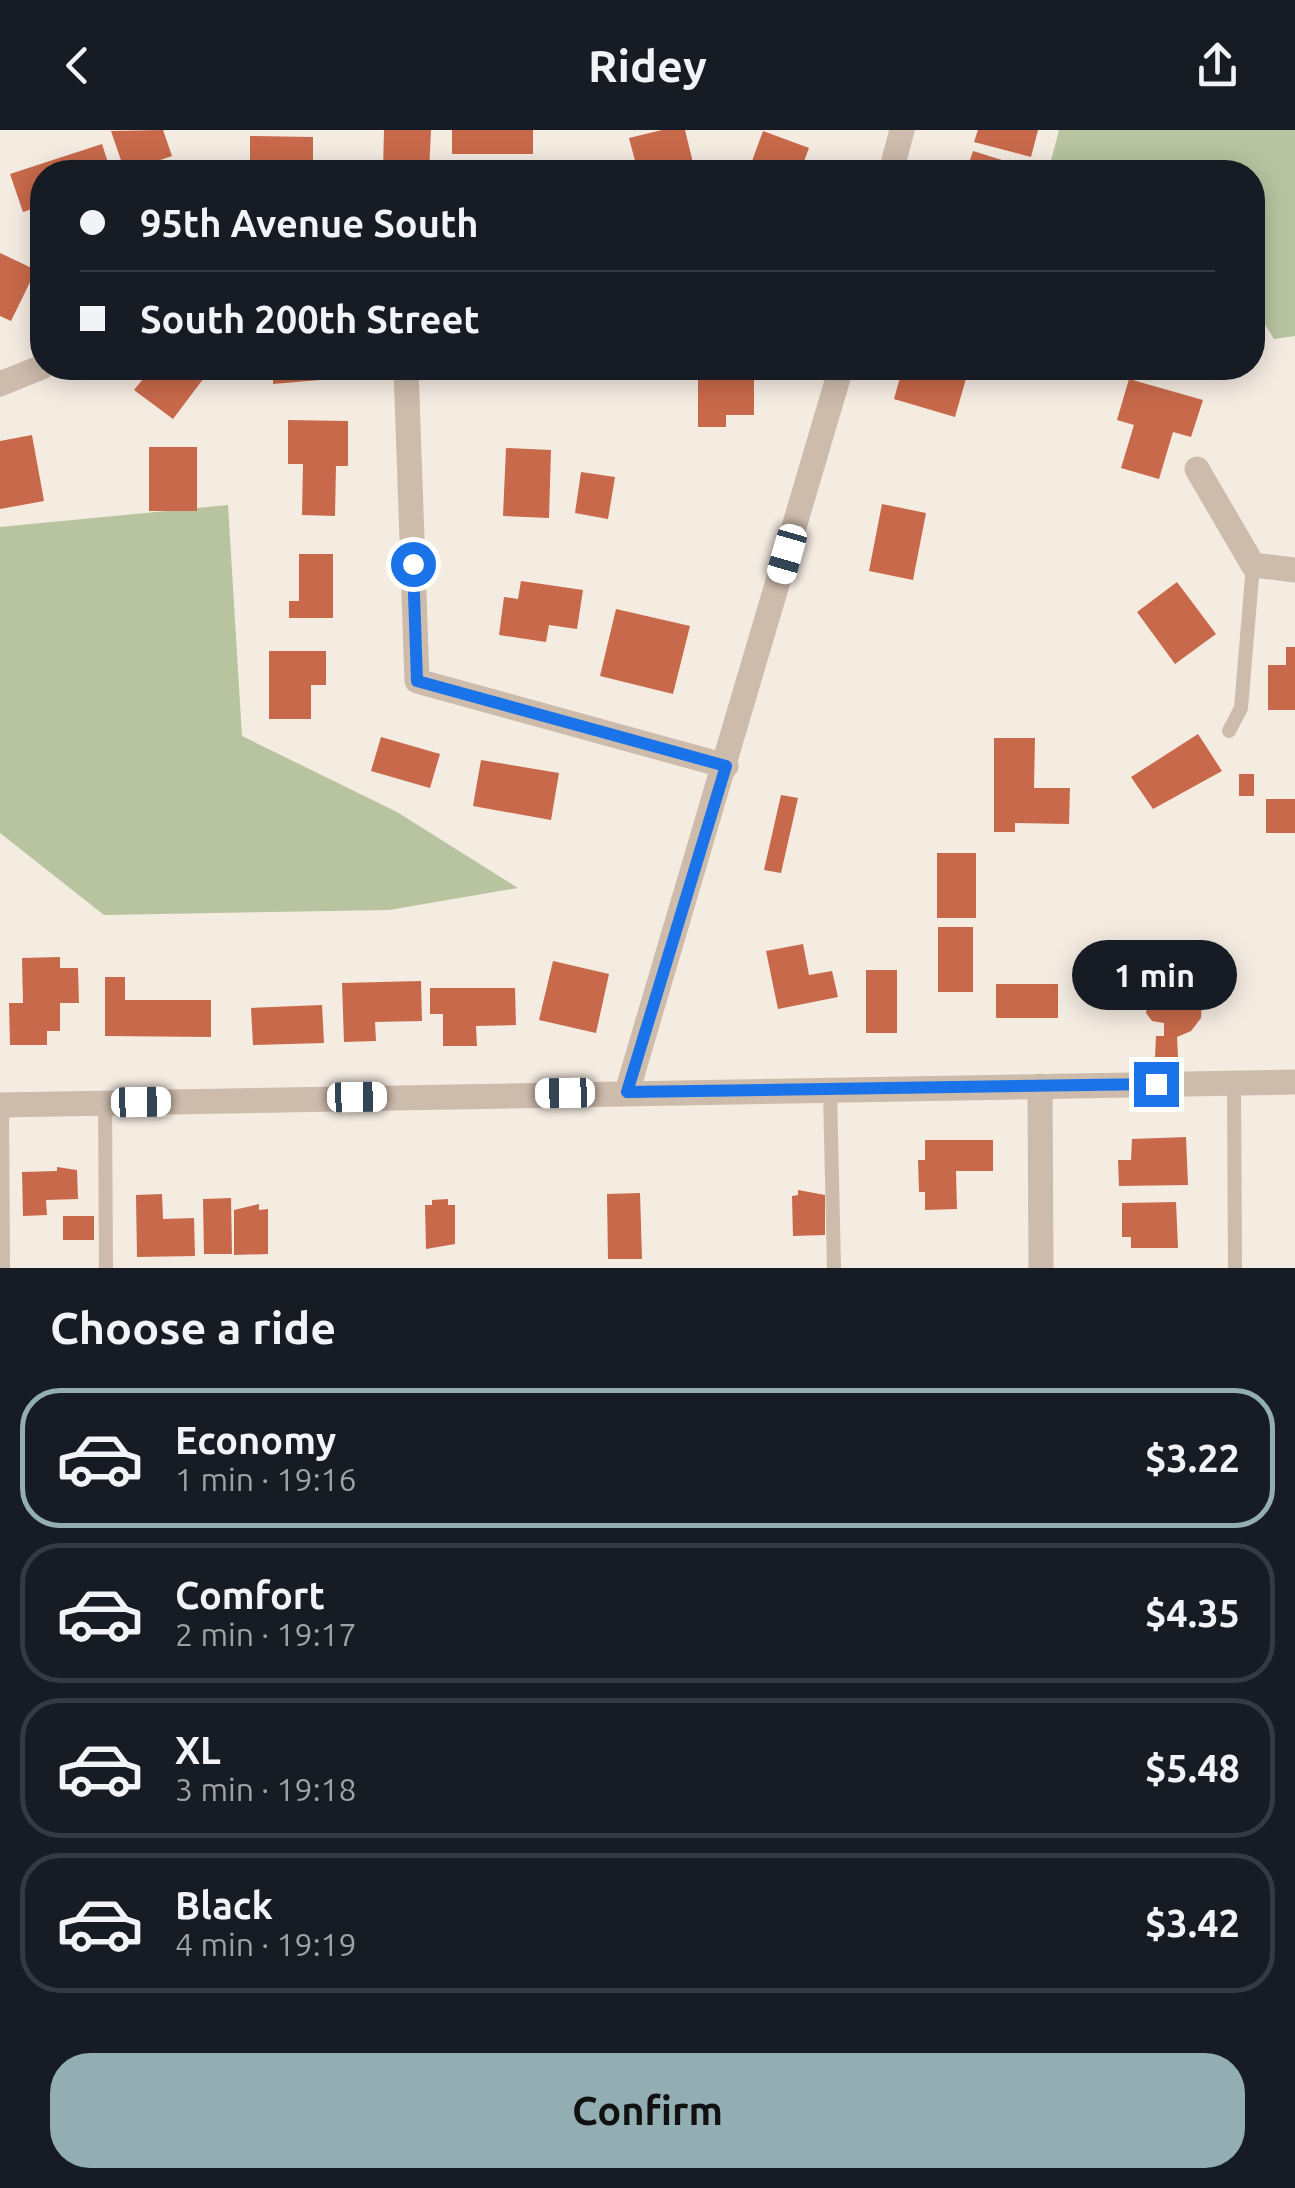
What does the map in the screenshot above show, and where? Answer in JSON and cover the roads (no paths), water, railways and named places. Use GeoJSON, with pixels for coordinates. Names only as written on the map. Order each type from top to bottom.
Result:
{"type":"FeatureCollection","features":[{"type":"Feature","properties":{"kind":"street"},"geometry":{"type":"LineString","coordinates":[[894,160],[902,130]]}},
{"type":"Feature","properties":{"kind":"street"},"geometry":{"type":"LineString","coordinates":[[0,384],[30,373]]}},
{"type":"Feature","properties":{"kind":"street"},"geometry":{"type":"LineString","coordinates":[[406,380],[417,681],[726,766]]}},
{"type":"Feature","properties":{"kind":"street"},"geometry":{"type":"LineString","coordinates":[[627,1092],[838,380]]}},
{"type":"Feature","properties":{"kind":"street"},"geometry":{"type":"LineString","coordinates":[[1197,469],[1253,565],[1295,570]]}},
{"type":"Feature","properties":{"kind":"street"},"geometry":{"type":"LineString","coordinates":[[1,1104],[1295,1082]]}},
{"type":"Feature","properties":{"kind":"street"},"geometry":{"type":"LineString","coordinates":[[1040,1086],[1041,1268]]}},
{"type":"Feature","properties":{"kind":"lane"},"geometry":{"type":"LineString","coordinates":[[1230,731],[1241,708],[1253,565]]}},
{"type":"Feature","properties":{"kind":"lane"},"geometry":{"type":"LineString","coordinates":[[1234,1082],[1235,1268]]}},
{"type":"Feature","properties":{"kind":"lane"},"geometry":{"type":"LineString","coordinates":[[830,1090],[834,1268]]}},
{"type":"Feature","properties":{"kind":"lane"},"geometry":{"type":"LineString","coordinates":[[104,1102],[106,1268]]}},
{"type":"Feature","properties":{"kind":"lane"},"geometry":{"type":"LineString","coordinates":[[1,1104],[3,1268]]}}]}
